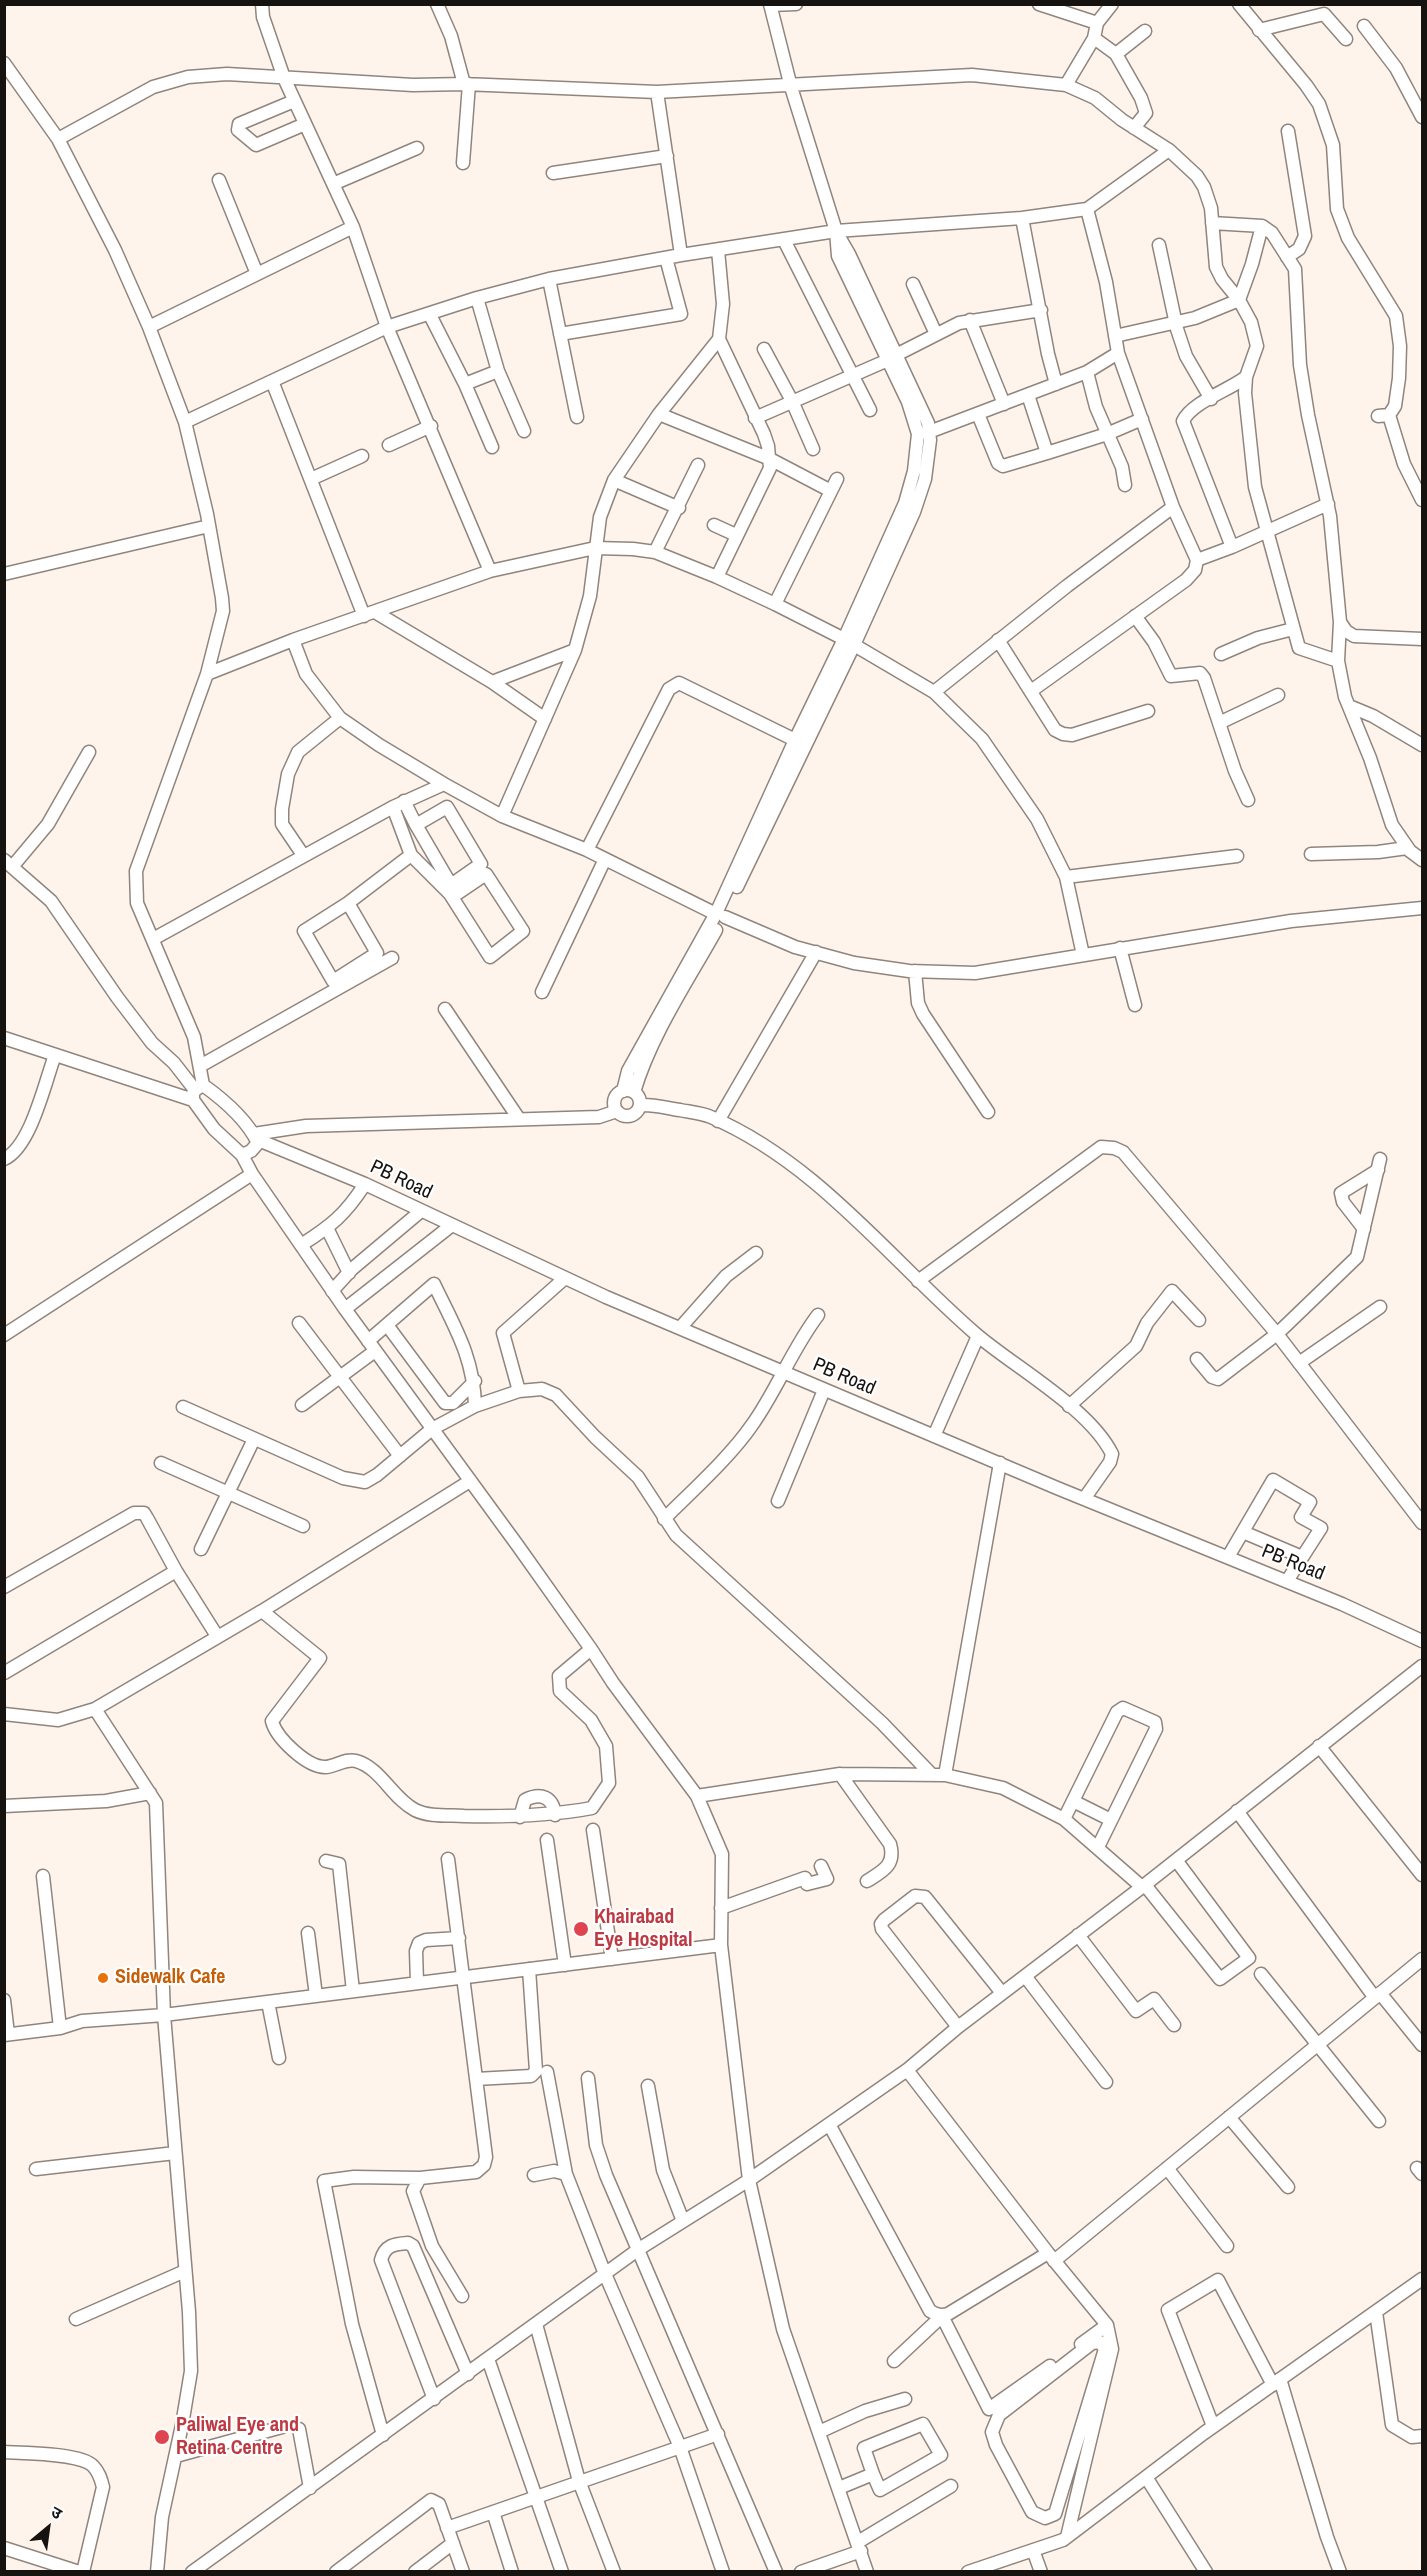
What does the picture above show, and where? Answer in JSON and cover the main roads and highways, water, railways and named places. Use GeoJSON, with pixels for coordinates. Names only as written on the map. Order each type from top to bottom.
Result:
{"type":"FeatureCollection","features":[{"type":"Feature","properties":{"kind":"place","name":"Khairabad Eye Hospital"},"geometry":{"type":"Point","coordinates":[581,1929]}},
{"type":"Feature","properties":{"kind":"place","name":"Sidewalk Cafe"},"geometry":{"type":"Point","coordinates":[103,1978]}},
{"type":"Feature","properties":{"kind":"place","name":"Paliwal Eye and Retina Centre"},"geometry":{"type":"Point","coordinates":[162,2437]}}]}
